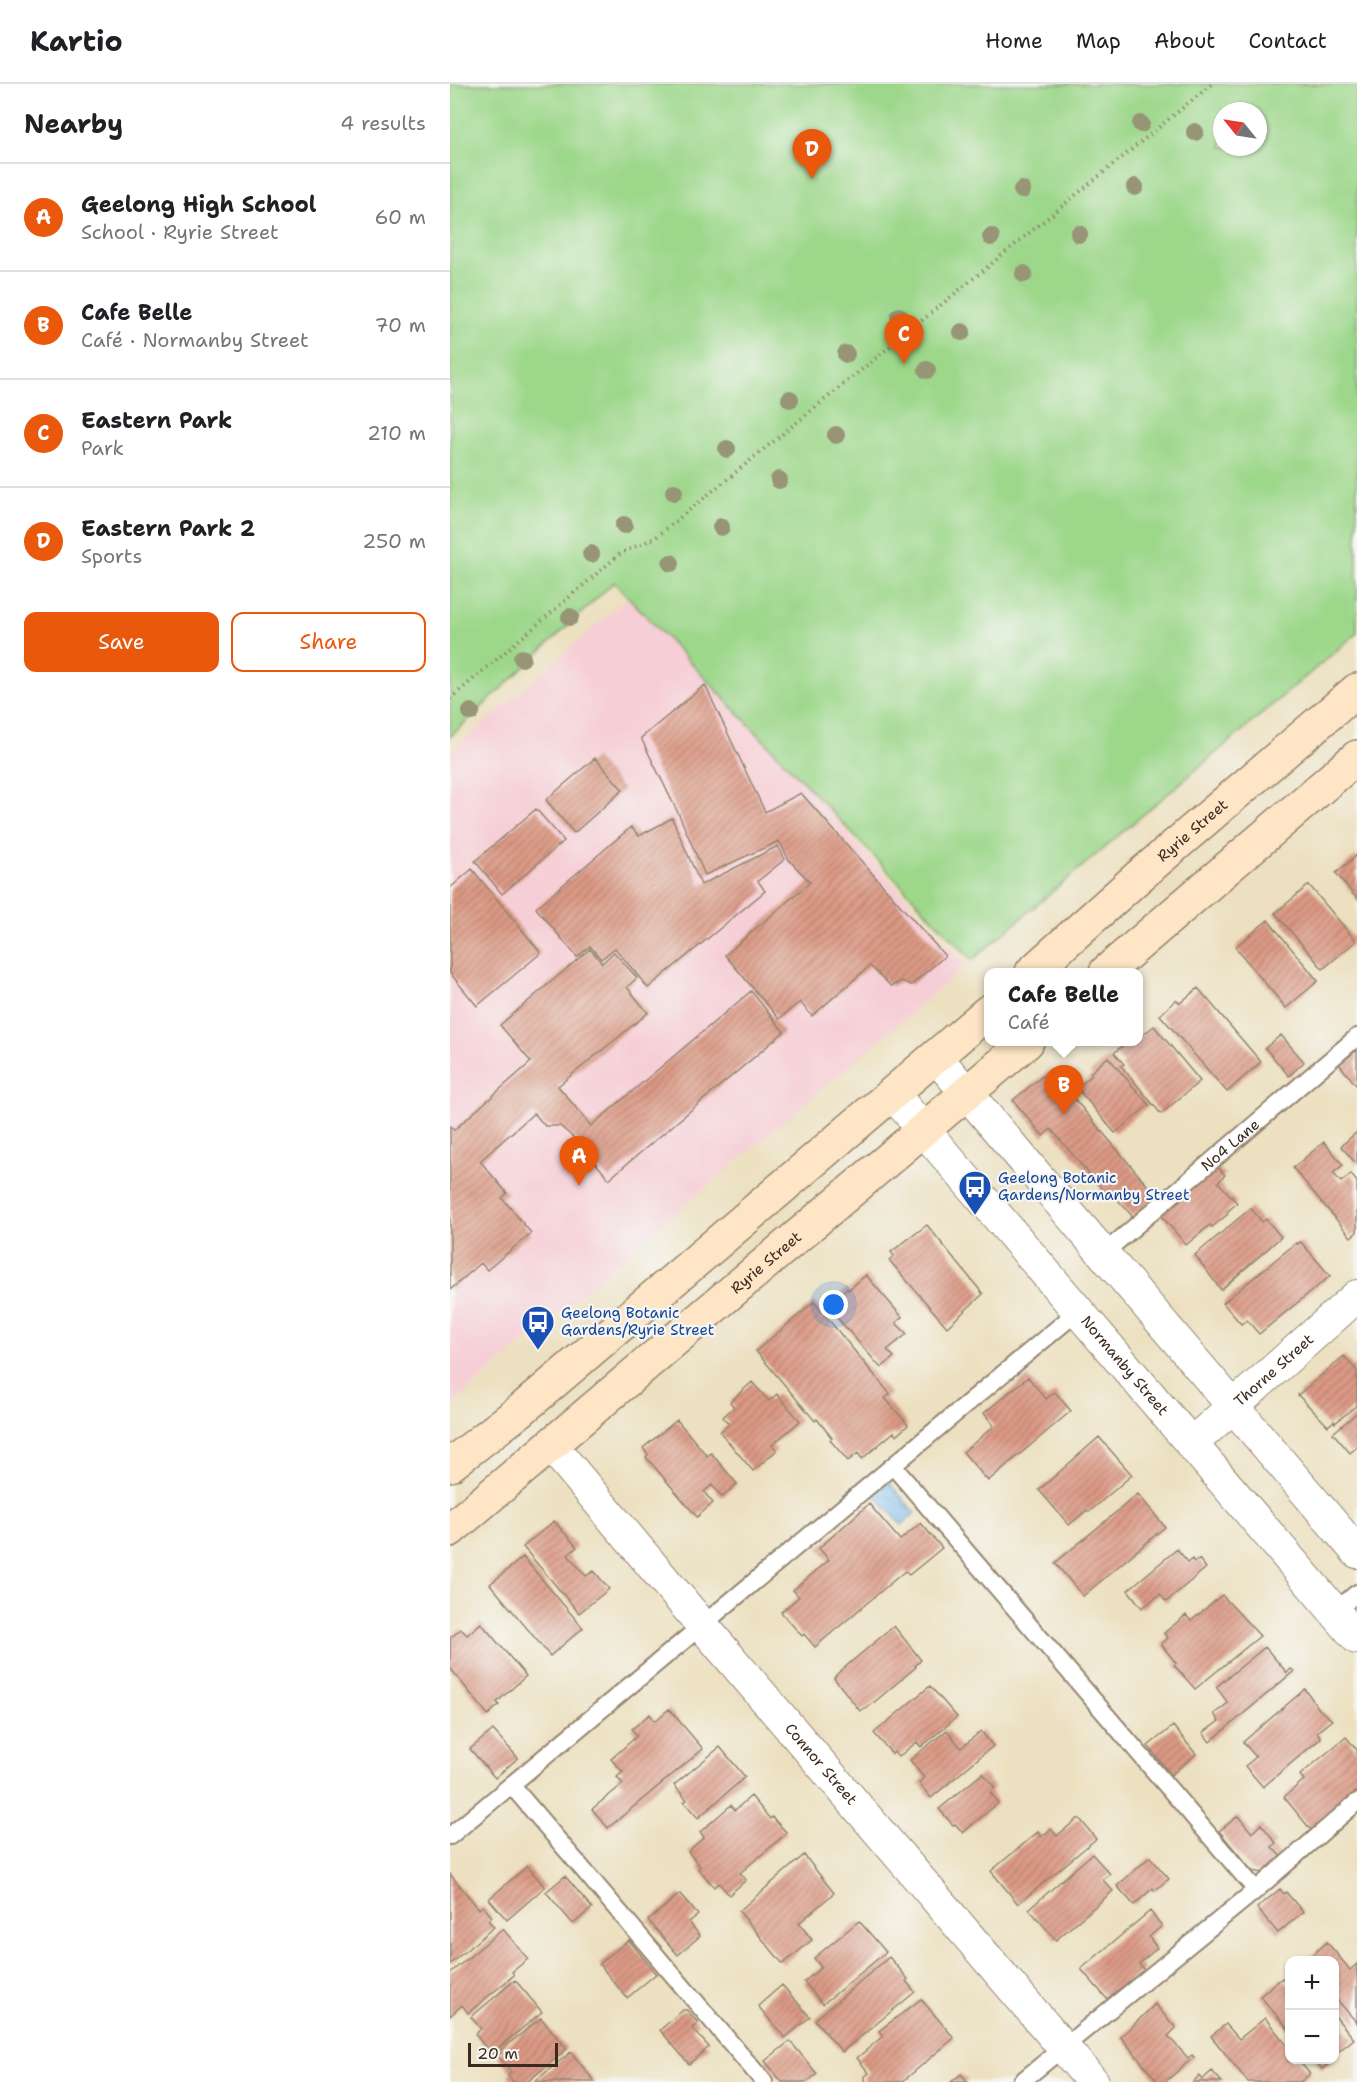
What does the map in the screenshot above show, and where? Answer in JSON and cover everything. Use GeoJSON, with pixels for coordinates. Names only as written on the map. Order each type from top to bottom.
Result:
{"type":"FeatureCollection","features":[{"type":"Feature","properties":{"kind":"main road","name":"Ryrie Street"},"geometry":{"type":"LineString","coordinates":[[1036,968],[1137,878],[1357,690]]}},
{"type":"Feature","properties":{"kind":"main road"},"geometry":{"type":"LineString","coordinates":[[1111,968],[1357,757]]}},
{"type":"Feature","properties":{"kind":"main road"},"geometry":{"type":"LineString","coordinates":[[450,1465],[521,1410],[984,1015]]}},
{"type":"Feature","properties":{"kind":"main road","name":"Ryrie Street"},"geometry":{"type":"LineString","coordinates":[[450,1530],[1021,1046]]}},
{"type":"Feature","properties":{"kind":"main road"},"geometry":{"type":"LineString","coordinates":[[521,1410],[551,1445]]}},
{"type":"Feature","properties":{"kind":"street"},"geometry":{"type":"LineString","coordinates":[[936,1057],[1357,1552]]}},
{"type":"Feature","properties":{"kind":"street","name":"Normanby Street"},"geometry":{"type":"LineString","coordinates":[[893,1094],[1191,1444],[1346,1602],[1357,1638]]}},
{"type":"Feature","properties":{"kind":"street","name":"Thorne Street"},"geometry":{"type":"LineString","coordinates":[[1191,1444],[1357,1296]]}},
{"type":"Feature","properties":{"kind":"street","name":"Connor Street"},"geometry":{"type":"LineString","coordinates":[[551,1445],[1093,2082]]}},
{"type":"Feature","properties":{"kind":"lane","name":"No4 Lane"},"geometry":{"type":"LineString","coordinates":[[1104,1253],[1357,1037]]}},
{"type":"Feature","properties":{"kind":"lane"},"geometry":{"type":"LineString","coordinates":[[450,1836],[1078,1311]]}},
{"type":"Feature","properties":{"kind":"lane"},"geometry":{"type":"LineString","coordinates":[[893,1466],[1256,1890]]}},
{"type":"Feature","properties":{"kind":"lane"},"geometry":{"type":"LineString","coordinates":[[512,1786],[764,2082]]}},
{"type":"Feature","properties":{"kind":"lane"},"geometry":{"type":"LineString","coordinates":[[1021,2082],[1256,1890],[1357,1803]]}},
{"type":"Feature","properties":{"kind":"path"},"geometry":{"type":"LineString","coordinates":[[450,699],[621,553],[655,538],[1212,84]]}},
{"type":"Feature","properties":{"kind":"shaded area"},"geometry":{"type":"Polygon","coordinates":[[[634,592],[966,966],[450,1406],[450,753],[634,592]]]}},
{"type":"Feature","properties":{"kind":"green space"},"geometry":{"type":"Polygon","coordinates":[[[450,84],[1357,84],[1357,633],[972,960],[614,582],[450,737],[450,84]]]}},
{"type":"Feature","properties":{"kind":"water"},"geometry":{"type":"Polygon","coordinates":[[[888,1482],[915,1513],[902,1525],[874,1494],[888,1482]]]}},
{"type":"Feature","properties":{"kind":"building"},"geometry":{"type":"Polygon","coordinates":[[[705,685],[765,812],[801,793],[945,956],[911,985],[902,981],[891,986],[870,966],[812,1016],[800,1002],[779,1019],[725,955],[810,882],[789,860],[779,841],[705,875],[680,817],[641,738],[705,685]]]}},
{"type":"Feature","properties":{"kind":"building"},"geometry":{"type":"Polygon","coordinates":[[[595,758],[623,790],[574,833],[546,800],[595,758]]]}},
{"type":"Feature","properties":{"kind":"building"},"geometry":{"type":"Polygon","coordinates":[[[536,809],[564,841],[502,894],[475,861],[536,809]]]}},
{"type":"Feature","properties":{"kind":"building"},"geometry":{"type":"Polygon","coordinates":[[[672,818],[701,885],[778,846],[785,859],[758,881],[765,891],[648,988],[615,948],[601,959],[590,946],[577,957],[536,908],[631,827],[639,836],[672,818]]]}},
{"type":"Feature","properties":{"kind":"building"},"geometry":{"type":"Polygon","coordinates":[[[1357,855],[1357,899],[1336,873],[1357,855]]]}},
{"type":"Feature","properties":{"kind":"building"},"geometry":{"type":"Polygon","coordinates":[[[472,869],[541,953],[477,1006],[450,973],[450,888],[472,869]]]}},
{"type":"Feature","properties":{"kind":"building"},"geometry":{"type":"Polygon","coordinates":[[[1309,885],[1356,941],[1323,969],[1275,913],[1309,885]]]}},
{"type":"Feature","properties":{"kind":"building"},"geometry":{"type":"Polygon","coordinates":[[[1268,920],[1318,981],[1286,1008],[1235,947],[1268,920]]]}},
{"type":"Feature","properties":{"kind":"building"},"geometry":{"type":"Polygon","coordinates":[[[590,949],[602,963],[614,952],[637,978],[627,987],[648,1013],[558,1086],[591,1126],[751,991],[784,1032],[609,1179],[575,1139],[560,1126],[545,1126],[534,1113],[480,1161],[507,1193],[502,1198],[531,1233],[487,1270],[481,1263],[450,1290],[450,1126],[454,1130],[531,1062],[500,1025],[590,949]]]}},
{"type":"Feature","properties":{"kind":"building"},"geometry":{"type":"Polygon","coordinates":[[[1198,988],[1261,1062],[1227,1092],[1160,1015],[1176,1000],[1180,1003],[1198,988]]]}},
{"type":"Feature","properties":{"kind":"building"},"geometry":{"type":"Polygon","coordinates":[[[1154,1026],[1200,1081],[1161,1114],[1121,1066],[1124,1064],[1114,1053],[1122,1046],[1143,1046],[1143,1035],[1154,1026]]]}},
{"type":"Feature","properties":{"kind":"building"},"geometry":{"type":"Polygon","coordinates":[[[1281,1035],[1304,1062],[1289,1076],[1265,1048],[1281,1035]]]}},
{"type":"Feature","properties":{"kind":"building"},"geometry":{"type":"Polygon","coordinates":[[[1357,1050],[1357,1084],[1356,1085],[1339,1064],[1357,1050]]]}},
{"type":"Feature","properties":{"kind":"building"},"geometry":{"type":"Polygon","coordinates":[[[1108,1057],[1149,1105],[1115,1133],[1077,1088],[1108,1057]]]}},
{"type":"Feature","properties":{"kind":"building"},"geometry":{"type":"Polygon","coordinates":[[[1050,1070],[1157,1197],[1133,1217],[1111,1192],[1107,1195],[1051,1129],[1043,1136],[1013,1100],[1050,1070]]]}},
{"type":"Feature","properties":{"kind":"building"},"geometry":{"type":"Polygon","coordinates":[[[1357,1132],[1357,1165],[1341,1146],[1357,1132]]]}},
{"type":"Feature","properties":{"kind":"building"},"geometry":{"type":"Polygon","coordinates":[[[1324,1142],[1343,1165],[1333,1173],[1341,1182],[1351,1174],[1357,1182],[1357,1232],[1351,1237],[1293,1168],[1324,1142]]]}},
{"type":"Feature","properties":{"kind":"building"},"geometry":{"type":"Polygon","coordinates":[[[1217,1166],[1225,1175],[1218,1182],[1237,1203],[1227,1212],[1228,1214],[1212,1227],[1210,1225],[1186,1245],[1160,1214],[1217,1166]]]}},
{"type":"Feature","properties":{"kind":"building"},"geometry":{"type":"Polygon","coordinates":[[[1251,1208],[1262,1222],[1266,1219],[1281,1237],[1221,1290],[1195,1255],[1251,1208]]]}},
{"type":"Feature","properties":{"kind":"building"},"geometry":{"type":"Polygon","coordinates":[[[927,1225],[983,1294],[947,1327],[889,1260],[894,1256],[891,1252],[927,1225]]]}},
{"type":"Feature","properties":{"kind":"building"},"geometry":{"type":"Polygon","coordinates":[[[1301,1242],[1330,1276],[1259,1334],[1247,1320],[1241,1324],[1223,1303],[1296,1243],[1301,1242]]]}},
{"type":"Feature","properties":{"kind":"building"},"geometry":{"type":"Polygon","coordinates":[[[866,1275],[902,1317],[896,1323],[907,1334],[887,1350],[894,1357],[881,1368],[827,1306],[866,1275]]]}},
{"type":"Feature","properties":{"kind":"building"},"geometry":{"type":"Polygon","coordinates":[[[814,1302],[890,1394],[885,1398],[908,1425],[896,1436],[894,1432],[862,1459],[858,1453],[848,1461],[830,1440],[832,1438],[817,1419],[815,1421],[756,1351],[814,1302]]]}},
{"type":"Feature","properties":{"kind":"building"},"geometry":{"type":"Polygon","coordinates":[[[1344,1356],[1357,1371],[1357,1405],[1328,1426],[1298,1395],[1344,1356]]]}},
{"type":"Feature","properties":{"kind":"building"},"geometry":{"type":"Polygon","coordinates":[[[1028,1377],[1046,1399],[1055,1392],[1071,1411],[988,1481],[963,1452],[994,1426],[984,1413],[1028,1377]]]}},
{"type":"Feature","properties":{"kind":"building"},"geometry":{"type":"Polygon","coordinates":[[[752,1382],[769,1401],[777,1394],[800,1421],[772,1445],[777,1450],[753,1471],[720,1432],[729,1424],[723,1417],[734,1407],[730,1402],[752,1382]]]}},
{"type":"Feature","properties":{"kind":"building"},"geometry":{"type":"Polygon","coordinates":[[[1357,1413],[1357,1447],[1350,1453],[1333,1433],[1357,1413]]]}},
{"type":"Feature","properties":{"kind":"building"},"geometry":{"type":"Polygon","coordinates":[[[677,1420],[707,1456],[711,1453],[737,1484],[722,1497],[712,1485],[704,1492],[713,1503],[697,1517],[646,1457],[648,1455],[643,1448],[677,1420]]]}},
{"type":"Feature","properties":{"kind":"building"},"geometry":{"type":"Polygon","coordinates":[[[1099,1437],[1132,1475],[1089,1512],[1087,1510],[1069,1525],[1039,1490],[1099,1437]]]}},
{"type":"Feature","properties":{"kind":"building"},"geometry":{"type":"Polygon","coordinates":[[[1138,1494],[1165,1527],[1083,1596],[1055,1563],[1138,1494]]]}},
{"type":"Feature","properties":{"kind":"building"},"geometry":{"type":"Polygon","coordinates":[[[869,1504],[900,1540],[921,1523],[942,1548],[909,1575],[905,1571],[815,1647],[781,1612],[799,1597],[793,1590],[829,1560],[819,1548],[869,1504]]]}},
{"type":"Feature","properties":{"kind":"building"},"geometry":{"type":"Polygon","coordinates":[[[554,1521],[577,1547],[568,1555],[586,1576],[594,1571],[609,1589],[579,1613],[523,1547],[554,1521]]]}},
{"type":"Feature","properties":{"kind":"building"},"geometry":{"type":"Polygon","coordinates":[[[1177,1549],[1188,1562],[1192,1559],[1194,1562],[1199,1559],[1206,1568],[1166,1602],[1160,1594],[1142,1608],[1128,1590],[1177,1549]]]}},
{"type":"Feature","properties":{"kind":"building"},"geometry":{"type":"Polygon","coordinates":[[[523,1557],[583,1628],[550,1656],[490,1584],[523,1557]]]}},
{"type":"Feature","properties":{"kind":"building"},"geometry":{"type":"Polygon","coordinates":[[[1222,1595],[1260,1636],[1195,1689],[1174,1665],[1176,1663],[1161,1644],[1168,1638],[1164,1633],[1186,1615],[1191,1621],[1222,1595]]]}},
{"type":"Feature","properties":{"kind":"building"},"geometry":{"type":"Polygon","coordinates":[[[481,1623],[526,1676],[497,1702],[499,1705],[488,1715],[450,1668],[450,1638],[461,1629],[467,1635],[481,1623]]]}},
{"type":"Feature","properties":{"kind":"building"},"geometry":{"type":"Polygon","coordinates":[[[894,1626],[921,1660],[916,1667],[866,1709],[860,1711],[834,1678],[894,1626]]]}},
{"type":"Feature","properties":{"kind":"building"},"geometry":{"type":"Polygon","coordinates":[[[1265,1647],[1287,1673],[1291,1669],[1294,1671],[1210,1742],[1203,1733],[1219,1721],[1214,1714],[1228,1703],[1216,1687],[1265,1647]]]}},
{"type":"Feature","properties":{"kind":"building"},"geometry":{"type":"Polygon","coordinates":[[[930,1686],[957,1717],[921,1747],[917,1742],[898,1757],[894,1752],[892,1754],[874,1733],[930,1686]]]}},
{"type":"Feature","properties":{"kind":"building"},"geometry":{"type":"Polygon","coordinates":[[[1305,1689],[1319,1709],[1332,1720],[1317,1732],[1321,1738],[1263,1787],[1245,1766],[1256,1757],[1243,1742],[1305,1689]]]}},
{"type":"Feature","properties":{"kind":"building"},"geometry":{"type":"Polygon","coordinates":[[[669,1709],[703,1749],[608,1828],[592,1809],[623,1784],[617,1777],[623,1772],[611,1759],[637,1736],[632,1729],[650,1714],[655,1721],[669,1709]]]}},
{"type":"Feature","properties":{"kind":"building"},"geometry":{"type":"Polygon","coordinates":[[[1173,1726],[1196,1754],[1171,1775],[1148,1746],[1173,1726]]]}},
{"type":"Feature","properties":{"kind":"building"},"geometry":{"type":"Polygon","coordinates":[[[493,1730],[518,1758],[495,1778],[470,1749],[493,1730]]]}},
{"type":"Feature","properties":{"kind":"building"},"geometry":{"type":"Polygon","coordinates":[[[947,1730],[961,1748],[981,1731],[993,1746],[931,1798],[919,1783],[924,1778],[910,1760],[947,1730]]]}},
{"type":"Feature","properties":{"kind":"building"},"geometry":{"type":"Polygon","coordinates":[[[1346,1737],[1357,1750],[1357,1791],[1311,1830],[1284,1797],[1304,1780],[1300,1775],[1346,1737]]]}},
{"type":"Feature","properties":{"kind":"building"},"geometry":{"type":"Polygon","coordinates":[[[720,1747],[745,1777],[698,1818],[684,1802],[687,1800],[674,1785],[720,1747]]]}},
{"type":"Feature","properties":{"kind":"building"},"geometry":{"type":"Polygon","coordinates":[[[983,1773],[995,1788],[990,1792],[998,1803],[963,1833],[939,1809],[983,1773]]]}},
{"type":"Feature","properties":{"kind":"building"},"geometry":{"type":"Polygon","coordinates":[[[751,1796],[770,1819],[772,1817],[787,1833],[740,1873],[746,1880],[729,1895],[719,1883],[714,1887],[688,1852],[704,1837],[700,1832],[731,1805],[735,1810],[751,1796]]]}},
{"type":"Feature","properties":{"kind":"building"},"geometry":{"type":"Polygon","coordinates":[[[1238,1816],[1252,1833],[1261,1824],[1276,1843],[1272,1847],[1282,1858],[1263,1873],[1252,1871],[1219,1831],[1238,1816]]]}},
{"type":"Feature","properties":{"kind":"building"},"geometry":{"type":"Polygon","coordinates":[[[1080,1819],[1096,1839],[1018,1904],[991,1871],[1038,1832],[1041,1837],[1051,1829],[1057,1836],[1080,1819]]]}},
{"type":"Feature","properties":{"kind":"building"},"geometry":{"type":"Polygon","coordinates":[[[1092,1854],[1110,1874],[1103,1880],[1113,1891],[1056,1940],[1029,1909],[1092,1854]]]}},
{"type":"Feature","properties":{"kind":"building"},"geometry":{"type":"Polygon","coordinates":[[[804,1855],[834,1893],[799,1923],[812,1940],[783,1964],[739,1911],[804,1855]]]}},
{"type":"Feature","properties":{"kind":"building"},"geometry":{"type":"Polygon","coordinates":[[[1150,1857],[1169,1879],[1154,1891],[1153,1888],[1134,1905],[1117,1886],[1150,1857]]]}},
{"type":"Feature","properties":{"kind":"building"},"geometry":{"type":"Polygon","coordinates":[[[527,1866],[545,1887],[507,1920],[489,1899],[527,1866]]]}},
{"type":"Feature","properties":{"kind":"building"},"geometry":{"type":"Polygon","coordinates":[[[450,1874],[479,1909],[483,1906],[492,1917],[488,1920],[494,1927],[450,1964],[450,1874]]]}},
{"type":"Feature","properties":{"kind":"building"},"geometry":{"type":"Polygon","coordinates":[[[565,1876],[592,1908],[573,1924],[546,1892],[565,1876]]]}},
{"type":"Feature","properties":{"kind":"building"},"geometry":{"type":"Polygon","coordinates":[[[1280,1889],[1284,1894],[1286,1892],[1303,1912],[1278,1933],[1257,1908],[1280,1889]]]}},
{"type":"Feature","properties":{"kind":"building"},"geometry":{"type":"Polygon","coordinates":[[[680,1894],[698,1915],[689,1922],[700,1936],[678,1955],[648,1920],[680,1894]]]}},
{"type":"Feature","properties":{"kind":"building"},"geometry":{"type":"Polygon","coordinates":[[[1150,1911],[1162,1926],[1149,1937],[1157,1948],[1139,1964],[1144,1970],[1107,1999],[1081,1969],[1150,1911]]]}},
{"type":"Feature","properties":{"kind":"building"},"geometry":{"type":"Polygon","coordinates":[[[859,1921],[886,1952],[823,2004],[804,1982],[821,1967],[814,1958],[859,1921]]]}},
{"type":"Feature","properties":{"kind":"building"},"geometry":{"type":"Polygon","coordinates":[[[503,1929],[528,1959],[512,1972],[514,1975],[468,2013],[462,2005],[450,2016],[450,1973],[503,1929]]]}},
{"type":"Feature","properties":{"kind":"building"},"geometry":{"type":"Polygon","coordinates":[[[629,1940],[656,1974],[627,1998],[599,1964],[629,1940]]]}},
{"type":"Feature","properties":{"kind":"building"},"geometry":{"type":"Polygon","coordinates":[[[1327,1942],[1338,1956],[1311,1956],[1327,1942]]]}},
{"type":"Feature","properties":{"kind":"building"},"geometry":{"type":"Polygon","coordinates":[[[889,1957],[908,1979],[906,1981],[915,1992],[842,2052],[815,2020],[889,1957]]]}},
{"type":"Feature","properties":{"kind":"building"},"geometry":{"type":"Polygon","coordinates":[[[1339,1957],[1350,1970],[1357,1964],[1357,2023],[1339,2002],[1339,1957]]]}},
{"type":"Feature","properties":{"kind":"building"},"geometry":{"type":"Polygon","coordinates":[[[1282,1978],[1285,1981],[1285,2025],[1260,1996],[1282,1978]]]}},
{"type":"Feature","properties":{"kind":"building"},"geometry":{"type":"Polygon","coordinates":[[[515,1980],[542,2012],[491,2054],[475,2034],[481,2029],[471,2017],[515,1980]]]}},
{"type":"Feature","properties":{"kind":"building"},"geometry":{"type":"Polygon","coordinates":[[[782,1985],[810,2017],[785,2038],[758,2006],[782,1985]]]}},
{"type":"Feature","properties":{"kind":"building"},"geometry":{"type":"Polygon","coordinates":[[[921,1999],[954,2038],[902,2082],[865,2082],[865,2076],[869,2073],[857,2058],[883,2036],[879,2031],[921,1999]]]}},
{"type":"Feature","properties":{"kind":"building"},"geometry":{"type":"Polygon","coordinates":[[[1155,2004],[1176,2028],[1168,2036],[1188,2058],[1192,2055],[1194,2057],[1165,2082],[1158,2082],[1121,2037],[1155,2004]]]}},
{"type":"Feature","properties":{"kind":"building"},"geometry":{"type":"Polygon","coordinates":[[[683,2010],[687,2010],[698,2023],[692,2028],[709,2047],[689,2064],[660,2030],[683,2010]]]}},
{"type":"Feature","properties":{"kind":"building"},"geometry":{"type":"Polygon","coordinates":[[[541,2018],[567,2049],[527,2082],[513,2082],[508,2075],[511,2072],[498,2056],[501,2050],[541,2018]]]}},
{"type":"Feature","properties":{"kind":"building"},"geometry":{"type":"Polygon","coordinates":[[[1265,2018],[1285,2043],[1285,2064],[1301,2064],[1310,2074],[1300,2082],[1248,2082],[1211,2036],[1226,2024],[1239,2039],[1265,2018]]]}},
{"type":"Feature","properties":{"kind":"building"},"geometry":{"type":"Polygon","coordinates":[[[1339,2021],[1354,2039],[1339,2051],[1339,2021]]]}},
{"type":"Feature","properties":{"kind":"building"},"geometry":{"type":"Polygon","coordinates":[[[790,2041],[817,2074],[807,2082],[782,2082],[765,2061],[790,2041]]]}},
{"type":"Feature","properties":{"kind":"building"},"geometry":{"type":"Polygon","coordinates":[[[571,2052],[595,2082],[534,2082],[571,2052]]]}},
{"type":"Feature","properties":{"kind":"building"},"geometry":{"type":"Polygon","coordinates":[[[1318,2064],[1329,2064],[1322,2069],[1318,2064]]]}},
{"type":"Feature","properties":{"kind":"building"},"geometry":{"type":"Polygon","coordinates":[[[1212,2071],[1222,2082],[1193,2082],[1199,2076],[1202,2080],[1212,2071]]]}},
{"type":"Feature","properties":{"kind":"building"},"geometry":{"type":"Polygon","coordinates":[[[961,2074],[968,2082],[951,2082],[961,2074]]]}},
{"type":"Feature","properties":{"kind":"place","name":"Eastern Park 2"},"geometry":{"type":"Point","coordinates":[812,179]}},
{"type":"Feature","properties":{"kind":"place","name":"Eastern Park"},"geometry":{"type":"Point","coordinates":[904,364]}},
{"type":"Feature","properties":{"kind":"place","name":"Cafe Belle"},"geometry":{"type":"Point","coordinates":[1064,1115]}},
{"type":"Feature","properties":{"kind":"place","name":"Geelong High School"},"geometry":{"type":"Point","coordinates":[579,1186]}},
{"type":"Feature","properties":{"kind":"place","name":"Geelong Botanic Gardens/Normanby Street"},"geometry":{"type":"Point","coordinates":[975,1216]}},
{"type":"Feature","properties":{"kind":"place","name":"Geelong Botanic Gardens/Ryrie Street"},"geometry":{"type":"Point","coordinates":[538,1351]}}]}
